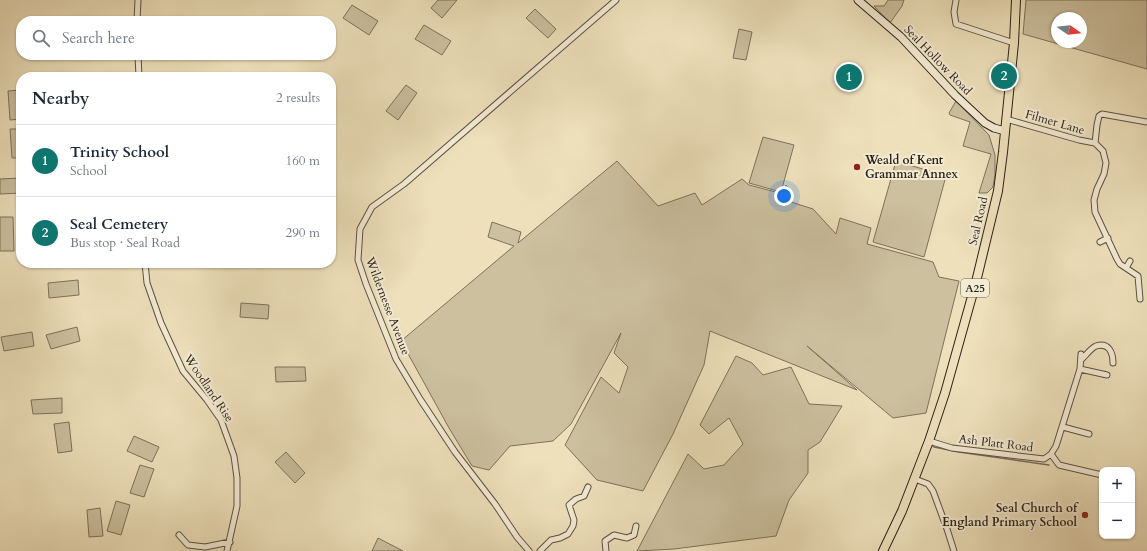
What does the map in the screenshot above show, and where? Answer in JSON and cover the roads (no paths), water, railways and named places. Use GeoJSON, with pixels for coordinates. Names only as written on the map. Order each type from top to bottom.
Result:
{"type":"FeatureCollection","features":[{"type":"Feature","properties":{"kind":"highway","name":"Seal Road"},"geometry":{"type":"LineString","coordinates":[[929,441],[945,393],[976,282],[998,191],[1014,43],[1016,0]]}},
{"type":"Feature","properties":{"kind":"highway","name":"A25"},"geometry":{"type":"LineString","coordinates":[[883,551],[902,511],[929,441]]}},
{"type":"Feature","properties":{"kind":"main road","name":"Seal Hollow Road"},"geometry":{"type":"LineString","coordinates":[[858,0],[901,37],[985,123],[994,128],[1005,131]]}},
{"type":"Feature","properties":{"kind":"street"},"geometry":{"type":"LineString","coordinates":[[137,16],[138,0]]}},
{"type":"Feature","properties":{"kind":"street","name":"Wildernesse Avenue"},"geometry":{"type":"LineString","coordinates":[[529,551],[517,537],[495,504],[455,452],[420,399],[396,358],[366,284],[358,260],[360,228],[372,207],[404,184],[616,0]]}},
{"type":"Feature","properties":{"kind":"street"},"geometry":{"type":"LineString","coordinates":[[956,0],[954,12],[956,24],[1014,43]]}},
{"type":"Feature","properties":{"kind":"street"},"geometry":{"type":"LineString","coordinates":[[138,60],[139,72]]}},
{"type":"Feature","properties":{"kind":"street","name":"Filmer Lane"},"geometry":{"type":"LineString","coordinates":[[1006,119],[1080,140],[1096,143],[1097,124],[1099,116],[1102,114],[1147,122]]}},
{"type":"Feature","properties":{"kind":"street"},"geometry":{"type":"LineString","coordinates":[[1096,143],[1103,151],[1106,162],[1104,174],[1094,200],[1095,212],[1120,264],[1138,276],[1140,299]]}},
{"type":"Feature","properties":{"kind":"street"},"geometry":{"type":"LineString","coordinates":[[1100,242],[1108,238]]}},
{"type":"Feature","properties":{"kind":"street"},"geometry":{"type":"LineString","coordinates":[[1126,268],[1130,261]]}},
{"type":"Feature","properties":{"kind":"street","name":"Woodland Rise"},"geometry":{"type":"LineString","coordinates":[[145,268],[147,283],[161,323],[182,371],[222,420],[234,456],[237,478],[237,506],[227,551]]}},
{"type":"Feature","properties":{"kind":"street"},"geometry":{"type":"LineString","coordinates":[[1099,474],[1059,465],[1051,454],[1056,446],[1080,369],[1082,356],[1095,346],[1104,345],[1110,348],[1113,355],[1113,363]]}},
{"type":"Feature","properties":{"kind":"street"},"geometry":{"type":"LineString","coordinates":[[1080,369],[1107,376]]}},
{"type":"Feature","properties":{"kind":"street"},"geometry":{"type":"LineString","coordinates":[[1062,427],[1089,434]]}},
{"type":"Feature","properties":{"kind":"street","name":"Ash Platt Road"},"geometry":{"type":"LineString","coordinates":[[929,441],[952,448],[1044,459],[1051,454]]}},
{"type":"Feature","properties":{"kind":"street"},"geometry":{"type":"LineString","coordinates":[[915,479],[928,484],[932,490],[954,551]]}},
{"type":"Feature","properties":{"kind":"street"},"geometry":{"type":"LineString","coordinates":[[540,551],[551,540],[568,534],[573,526],[574,520],[569,505],[576,499],[584,496],[588,487]]}},
{"type":"Feature","properties":{"kind":"street"},"geometry":{"type":"LineString","coordinates":[[606,551],[605,541],[614,535],[627,538],[634,535],[636,526]]}},
{"type":"Feature","properties":{"kind":"street"},"geometry":{"type":"LineString","coordinates":[[179,535],[188,545],[205,547],[230,542]]}},
{"type":"Feature","properties":{"kind":"waterway"},"geometry":{"type":"LineString","coordinates":[[931,444],[934,447],[959,452],[1049,465]]}},
{"type":"Feature","properties":{"kind":"place","name":"Seal Cemetery"},"geometry":{"type":"Point","coordinates":[1004,76]}},
{"type":"Feature","properties":{"kind":"place","name":"Trinity School"},"geometry":{"type":"Point","coordinates":[849,77]}},
{"type":"Feature","properties":{"kind":"place","name":"Weald of Kent Grammar Annex"},"geometry":{"type":"Point","coordinates":[857,167]}},
{"type":"Feature","properties":{"kind":"place","name":"Seal Church of England Primary School"},"geometry":{"type":"Point","coordinates":[1085,515]}}]}
